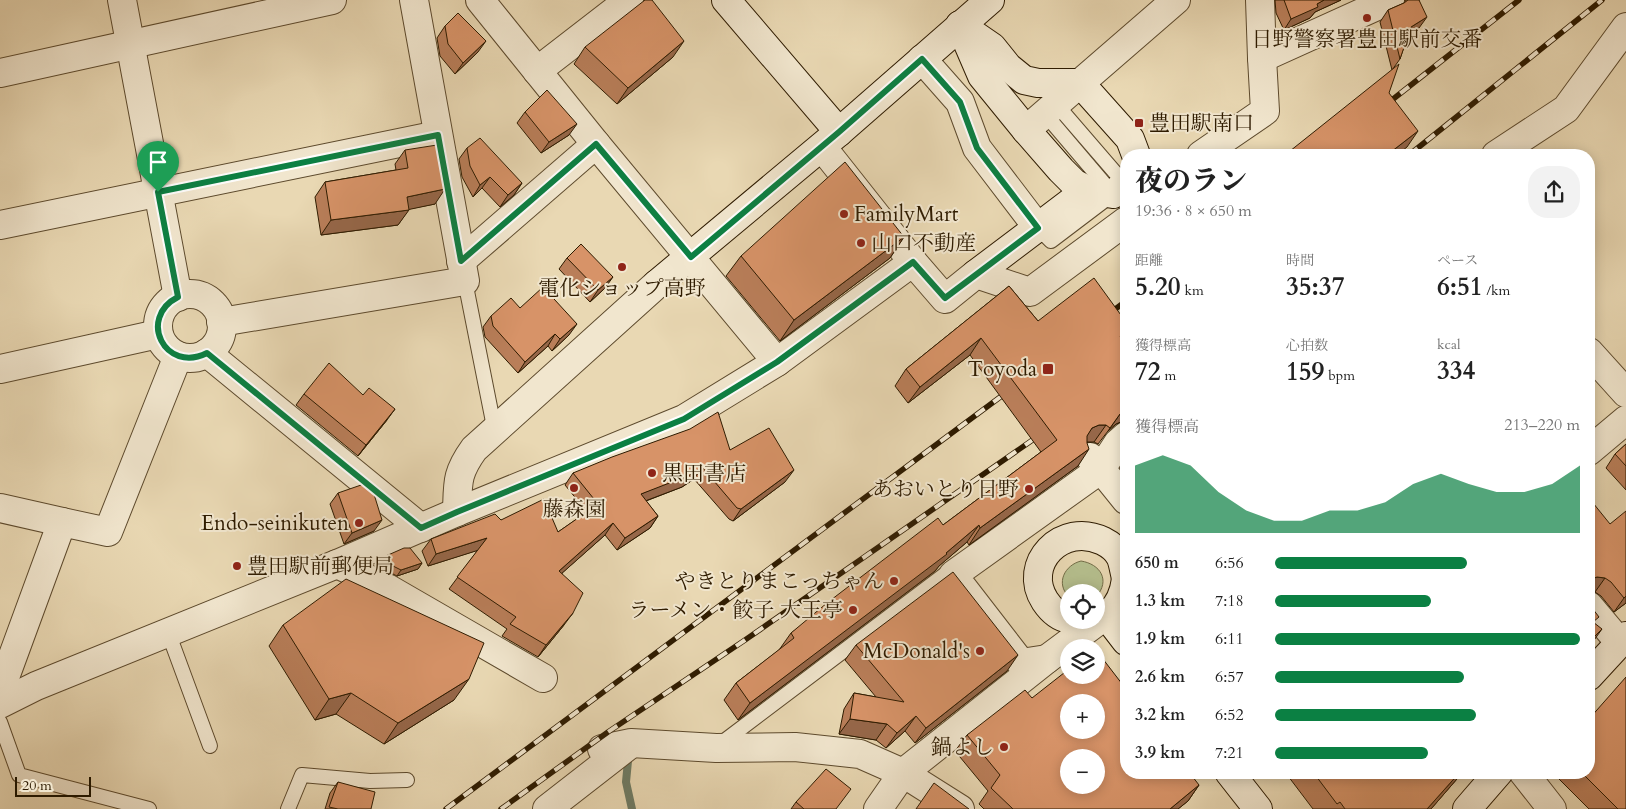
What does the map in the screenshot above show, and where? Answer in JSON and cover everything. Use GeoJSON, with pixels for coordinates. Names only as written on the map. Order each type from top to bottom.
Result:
{"type":"FeatureCollection","features":[{"type":"Feature","properties":{"kind":"street"},"geometry":{"type":"LineString","coordinates":[[122,0],[178,297]]}},
{"type":"Feature","properties":{"kind":"street"},"geometry":{"type":"LineString","coordinates":[[0,73],[130,44],[277,6],[332,0]]}},
{"type":"Feature","properties":{"kind":"street"},"geometry":{"type":"LineString","coordinates":[[414,0],[463,271]]}},
{"type":"Feature","properties":{"kind":"street"},"geometry":{"type":"LineString","coordinates":[[480,0],[596,144],[777,362]]}},
{"type":"Feature","properties":{"kind":"street"},"geometry":{"type":"LineString","coordinates":[[537,71],[629,0]]}},
{"type":"Feature","properties":{"kind":"street"},"geometry":{"type":"LineString","coordinates":[[726,0],[830,139],[913,262],[945,298],[1038,228],[1116,185]]}},
{"type":"Feature","properties":{"kind":"street"},"geometry":{"type":"LineString","coordinates":[[457,512],[458,478],[465,462],[474,449],[657,284],[830,139],[990,0]]}},
{"type":"Feature","properties":{"kind":"street"},"geometry":{"type":"LineString","coordinates":[[1053,107],[1176,0]]}},
{"type":"Feature","properties":{"kind":"street"},"geometry":{"type":"LineString","coordinates":[[1211,149],[1265,111],[1260,0]]}},
{"type":"Feature","properties":{"kind":"street"},"geometry":{"type":"LineString","coordinates":[[1262,58],[1390,0]]}},
{"type":"Feature","properties":{"kind":"street"},"geometry":{"type":"LineString","coordinates":[[960,25],[992,47],[1008,68],[1024,80],[1038,83],[1053,107],[1074,183],[1116,185]]}},
{"type":"Feature","properties":{"kind":"street"},"geometry":{"type":"LineString","coordinates":[[960,25],[982,76],[1130,140],[1134,149]]}},
{"type":"Feature","properties":{"kind":"street"},"geometry":{"type":"LineString","coordinates":[[1505,149],[1566,109],[1626,27]]}},
{"type":"Feature","properties":{"kind":"street"},"geometry":{"type":"LineString","coordinates":[[922,59],[960,102],[977,148],[1038,228]]}},
{"type":"Feature","properties":{"kind":"street"},"geometry":{"type":"LineString","coordinates":[[0,225],[438,135]]}},
{"type":"Feature","properties":{"kind":"street"},"geometry":{"type":"LineString","coordinates":[[221,322],[463,271],[596,144]]}},
{"type":"Feature","properties":{"kind":"street"},"geometry":{"type":"LineString","coordinates":[[976,274],[1030,292],[1120,224]]}},
{"type":"Feature","properties":{"kind":"street"},"geometry":{"type":"LineString","coordinates":[[0,704],[36,686],[337,564],[457,512],[684,419],[777,362],[913,262]]}},
{"type":"Feature","properties":{"kind":"street"},"geometry":{"type":"LineString","coordinates":[[197,295],[206,299],[219,312],[222,331],[219,340],[207,353],[193,358],[178,356],[169,351],[162,343],[158,334],[160,315],[164,307],[178,297],[197,295]]}},
{"type":"Feature","properties":{"kind":"street"},"geometry":{"type":"LineString","coordinates":[[0,369],[158,334]]}},
{"type":"Feature","properties":{"kind":"street"},"geometry":{"type":"LineString","coordinates":[[207,353],[421,528]]}},
{"type":"Feature","properties":{"kind":"street"},"geometry":{"type":"LineString","coordinates":[[0,508],[108,532],[178,356]]}},
{"type":"Feature","properties":{"kind":"street"},"geometry":{"type":"LineString","coordinates":[[1595,359],[1626,393]]}},
{"type":"Feature","properties":{"kind":"street"},"geometry":{"type":"LineString","coordinates":[[1595,446],[1626,420]]}},
{"type":"Feature","properties":{"kind":"street"},"geometry":{"type":"LineString","coordinates":[[1047,659],[1022,663],[954,575],[1120,441]]}},
{"type":"Feature","properties":{"kind":"street"},"geometry":{"type":"LineString","coordinates":[[1095,463],[1120,493]]}},
{"type":"Feature","properties":{"kind":"street"},"geometry":{"type":"LineString","coordinates":[[0,691],[62,522]]}},
{"type":"Feature","properties":{"kind":"street"},"geometry":{"type":"LineString","coordinates":[[1060,616],[1050,609],[1042,596],[1038,584],[1039,569],[1047,552],[1058,542],[1077,535],[1093,536],[1110,545],[1120,556]]}},
{"type":"Feature","properties":{"kind":"street"},"geometry":{"type":"LineString","coordinates":[[337,564],[387,588],[543,678]]}},
{"type":"Feature","properties":{"kind":"street"},"geometry":{"type":"LineString","coordinates":[[878,809],[903,773],[1116,607]]}},
{"type":"Feature","properties":{"kind":"street"},"geometry":{"type":"LineString","coordinates":[[1105,615],[1116,607]]}},
{"type":"Feature","properties":{"kind":"street"},"geometry":{"type":"LineString","coordinates":[[1116,607],[1120,621]]}},
{"type":"Feature","properties":{"kind":"street"},"geometry":{"type":"LineString","coordinates":[[1595,612],[1623,640],[1595,670]]}},
{"type":"Feature","properties":{"kind":"street"},"geometry":{"type":"LineString","coordinates":[[546,809],[631,744]]}},
{"type":"Feature","properties":{"kind":"street"},"geometry":{"type":"LineString","coordinates":[[602,749],[631,744],[716,748],[795,747],[860,754],[903,773],[960,809]]}},
{"type":"Feature","properties":{"kind":"street"},"geometry":{"type":"LineString","coordinates":[[1234,779],[1258,809]]}},
{"type":"Feature","properties":{"kind":"street"},"geometry":{"type":"LineString","coordinates":[[1467,809],[1493,779]]}},
{"type":"Feature","properties":{"kind":"street"},"geometry":{"type":"LineString","coordinates":[[1528,779],[1552,809]]}},
{"type":"Feature","properties":{"kind":"lane"},"geometry":{"type":"LineString","coordinates":[[1053,107],[1116,185]]}},
{"type":"Feature","properties":{"kind":"lane"},"geometry":{"type":"LineString","coordinates":[[463,271],[495,432]]}},
{"type":"Feature","properties":{"kind":"lane"},"geometry":{"type":"LineString","coordinates":[[716,748],[944,575],[954,575]]}},
{"type":"Feature","properties":{"kind":"lane"},"geometry":{"type":"LineString","coordinates":[[168,632],[210,746]]}},
{"type":"Feature","properties":{"kind":"lane"},"geometry":{"type":"LineString","coordinates":[[0,722],[19,775],[150,809]]}},
{"type":"Feature","properties":{"kind":"lane"},"geometry":{"type":"LineString","coordinates":[[288,809],[302,775],[370,781],[407,780]]}},
{"type":"Feature","properties":{"kind":"green space"},"geometry":{"type":"Polygon","coordinates":[[[1081,561],[1098,569],[1103,579],[1103,584],[1063,584],[1066,570],[1081,561]]]}},
{"type":"Feature","properties":{"kind":"building"},"geometry":{"type":"Polygon","coordinates":[[[645,0],[652,0],[684,41],[628,88],[585,47],[645,0]]]}},
{"type":"Feature","properties":{"kind":"building"},"geometry":{"type":"Polygon","coordinates":[[[1284,0],[1324,0],[1317,4],[1318,7],[1291,19],[1284,0]]]}},
{"type":"Feature","properties":{"kind":"building"},"geometry":{"type":"Polygon","coordinates":[[[1408,0],[1419,0],[1427,17],[1411,27],[1400,59],[1388,10],[1408,0]]]}},
{"type":"Feature","properties":{"kind":"building"},"geometry":{"type":"Polygon","coordinates":[[[458,13],[486,41],[463,63],[448,44],[445,26],[458,13]]]}},
{"type":"Feature","properties":{"kind":"building"},"geometry":{"type":"Polygon","coordinates":[[[1399,64],[1389,93],[1418,131],[1395,149],[1293,149],[1399,64]]]}},
{"type":"Feature","properties":{"kind":"building"},"geometry":{"type":"Polygon","coordinates":[[[547,90],[577,124],[549,142],[525,112],[547,90]]]}},
{"type":"Feature","properties":{"kind":"building"},"geometry":{"type":"Polygon","coordinates":[[[480,138],[522,183],[508,195],[490,177],[480,185],[470,166],[467,148],[480,138]]]}},
{"type":"Feature","properties":{"kind":"building"},"geometry":{"type":"Polygon","coordinates":[[[437,145],[445,189],[407,197],[409,210],[331,220],[325,182],[408,168],[405,150],[437,145]]]}},
{"type":"Feature","properties":{"kind":"building"},"geometry":{"type":"Polygon","coordinates":[[[845,162],[904,237],[794,320],[741,256],[845,162]]]}},
{"type":"Feature","properties":{"kind":"building"},"geometry":{"type":"Polygon","coordinates":[[[581,244],[613,277],[598,290],[567,258],[581,244]]]}},
{"type":"Feature","properties":{"kind":"building"},"geometry":{"type":"Polygon","coordinates":[[[1094,278],[1120,314],[1120,414],[1110,428],[1106,425],[1099,425],[1092,428],[1087,436],[1089,449],[980,528],[979,525],[947,554],[750,703],[736,683],[794,638],[791,633],[938,518],[943,525],[1057,440],[981,338],[920,387],[906,369],[1009,286],[1038,321],[1094,278]]]}},
{"type":"Feature","properties":{"kind":"building"},"geometry":{"type":"Polygon","coordinates":[[[543,287],[577,324],[560,339],[555,334],[525,362],[493,326],[491,316],[511,298],[520,308],[543,287]]]}},
{"type":"Feature","properties":{"kind":"building"},"geometry":{"type":"Polygon","coordinates":[[[329,363],[363,395],[369,388],[395,409],[366,445],[304,394],[329,363]]]}},
{"type":"Feature","properties":{"kind":"building"},"geometry":{"type":"Polygon","coordinates":[[[718,412],[730,450],[769,428],[794,470],[741,509],[737,508],[702,467],[690,475],[641,494],[658,516],[625,538],[613,523],[559,571],[583,593],[573,613],[546,645],[510,624],[516,617],[457,577],[487,538],[436,554],[431,539],[495,514],[501,520],[544,499],[558,532],[598,504],[573,473],[690,429],[718,412]]]}},
{"type":"Feature","properties":{"kind":"building"},"geometry":{"type":"Polygon","coordinates":[[[1626,444],[1626,466],[1615,454],[1626,444]]]}},
{"type":"Feature","properties":{"kind":"building"},"geometry":{"type":"Polygon","coordinates":[[[364,484],[373,491],[382,520],[352,533],[338,493],[364,484]]]}},
{"type":"Feature","properties":{"kind":"building"},"geometry":{"type":"Polygon","coordinates":[[[1595,505],[1610,524],[1626,511],[1626,596],[1624,598],[1611,582],[1605,578],[1595,578],[1595,505]]]}},
{"type":"Feature","properties":{"kind":"building"},"geometry":{"type":"Polygon","coordinates":[[[404,548],[410,548],[422,563],[401,570],[379,559],[404,548]]]}},
{"type":"Feature","properties":{"kind":"building"},"geometry":{"type":"Polygon","coordinates":[[[953,572],[1018,655],[926,728],[916,716],[897,733],[887,724],[850,719],[854,693],[904,702],[856,645],[953,572]]]}},
{"type":"Feature","properties":{"kind":"building"},"geometry":{"type":"Polygon","coordinates":[[[346,579],[484,643],[469,679],[398,723],[351,693],[329,699],[283,625],[346,579]]]}},
{"type":"Feature","properties":{"kind":"building"},"geometry":{"type":"Polygon","coordinates":[[[1595,612],[1599,617],[1595,620],[1595,612]]]}},
{"type":"Feature","properties":{"kind":"building"},"geometry":{"type":"Polygon","coordinates":[[[1595,624],[1602,629],[1595,636],[1595,624]]]}},
{"type":"Feature","properties":{"kind":"building"},"geometry":{"type":"Polygon","coordinates":[[[1105,662],[1120,681],[1120,779],[1194,779],[1199,785],[1170,809],[1013,809],[991,788],[1000,775],[967,735],[1025,690],[1032,698],[1060,676],[1060,684],[1105,684],[1105,662]]]}},
{"type":"Feature","properties":{"kind":"building"},"geometry":{"type":"Polygon","coordinates":[[[1626,677],[1626,809],[1618,809],[1588,779],[1595,779],[1595,712],[1626,677]]]}},
{"type":"Feature","properties":{"kind":"building"},"geometry":{"type":"Polygon","coordinates":[[[826,769],[851,789],[836,809],[804,809],[796,802],[826,769]]]}},
{"type":"Feature","properties":{"kind":"building"},"geometry":{"type":"Polygon","coordinates":[[[1318,779],[1454,779],[1427,809],[1345,809],[1340,802],[1337,804],[1318,779]]]}},
{"type":"Feature","properties":{"kind":"building"},"geometry":{"type":"Polygon","coordinates":[[[338,782],[375,792],[371,809],[338,809],[329,807],[338,782]]]}},
{"type":"Feature","properties":{"kind":"building"},"geometry":{"type":"Polygon","coordinates":[[[934,783],[969,809],[916,809],[934,783]]]}},
{"type":"Feature","properties":{"kind":"waterway"},"geometry":{"type":"LineString","coordinates":[[628,761],[626,782],[632,809]]}},
{"type":"Feature","properties":{"kind":"railway"},"geometry":{"type":"LineString","coordinates":[[1383,107],[1519,0]]}},
{"type":"Feature","properties":{"kind":"railway"},"geometry":{"type":"LineString","coordinates":[[1416,149],[1602,0]]}},
{"type":"Feature","properties":{"kind":"railway"},"geometry":{"type":"LineString","coordinates":[[1106,316],[1120,306]]}},
{"type":"Feature","properties":{"kind":"railway"},"geometry":{"type":"LineString","coordinates":[[446,809],[1011,389]]}},
{"type":"Feature","properties":{"kind":"railway"},"geometry":{"type":"LineString","coordinates":[[501,809],[608,732],[745,640],[1044,432]]}},
{"type":"Feature","properties":{"kind":"place","name":"日野警察署豊田駅前交番"},"geometry":{"type":"Point","coordinates":[1367,18]}},
{"type":"Feature","properties":{"kind":"place","name":"豊田駅南口"},"geometry":{"type":"Point","coordinates":[1139,123]}},
{"type":"Feature","properties":{"kind":"place","name":"FamilyMart"},"geometry":{"type":"Point","coordinates":[844,214]}},
{"type":"Feature","properties":{"kind":"place","name":"山口不動産"},"geometry":{"type":"Point","coordinates":[861,243]}},
{"type":"Feature","properties":{"kind":"place","name":"電化ショップ高野"},"geometry":{"type":"Point","coordinates":[622,267]}},
{"type":"Feature","properties":{"kind":"place","name":"Toyoda"},"geometry":{"type":"Point","coordinates":[1048,369]}},
{"type":"Feature","properties":{"kind":"place","name":"黒田書店"},"geometry":{"type":"Point","coordinates":[652,473]}},
{"type":"Feature","properties":{"kind":"place","name":"藤森園"},"geometry":{"type":"Point","coordinates":[574,488]}},
{"type":"Feature","properties":{"kind":"place","name":"あおいとり日野"},"geometry":{"type":"Point","coordinates":[1029,489]}},
{"type":"Feature","properties":{"kind":"place","name":"Endo-seinikuten"},"geometry":{"type":"Point","coordinates":[359,523]}},
{"type":"Feature","properties":{"kind":"place","name":"豊田駅前郵便局"},"geometry":{"type":"Point","coordinates":[237,566]}},
{"type":"Feature","properties":{"kind":"place","name":"やきとりまこっちゃん"},"geometry":{"type":"Point","coordinates":[894,581]}},
{"type":"Feature","properties":{"kind":"place","name":"ラーメン・餃子 大王亭"},"geometry":{"type":"Point","coordinates":[853,610]}},
{"type":"Feature","properties":{"kind":"place","name":"McDonald's"},"geometry":{"type":"Point","coordinates":[980,651]}},
{"type":"Feature","properties":{"kind":"place","name":"鍋よし"},"geometry":{"type":"Point","coordinates":[1004,747]}},
{"type":"Feature","properties":{"kind":"route"},"geometry":{"type":"LineString","coordinates":[[922,59],[960,102],[977,148],[1038,228],[945,298],[913,262],[777,362],[684,419],[421,528],[207,353],[193,358],[185,358],[169,351],[162,343],[158,334],[160,315],[170,301],[178,297],[158,192],[438,135],[461,261],[536,194],[596,144],[691,257],[922,59]]}}]}
